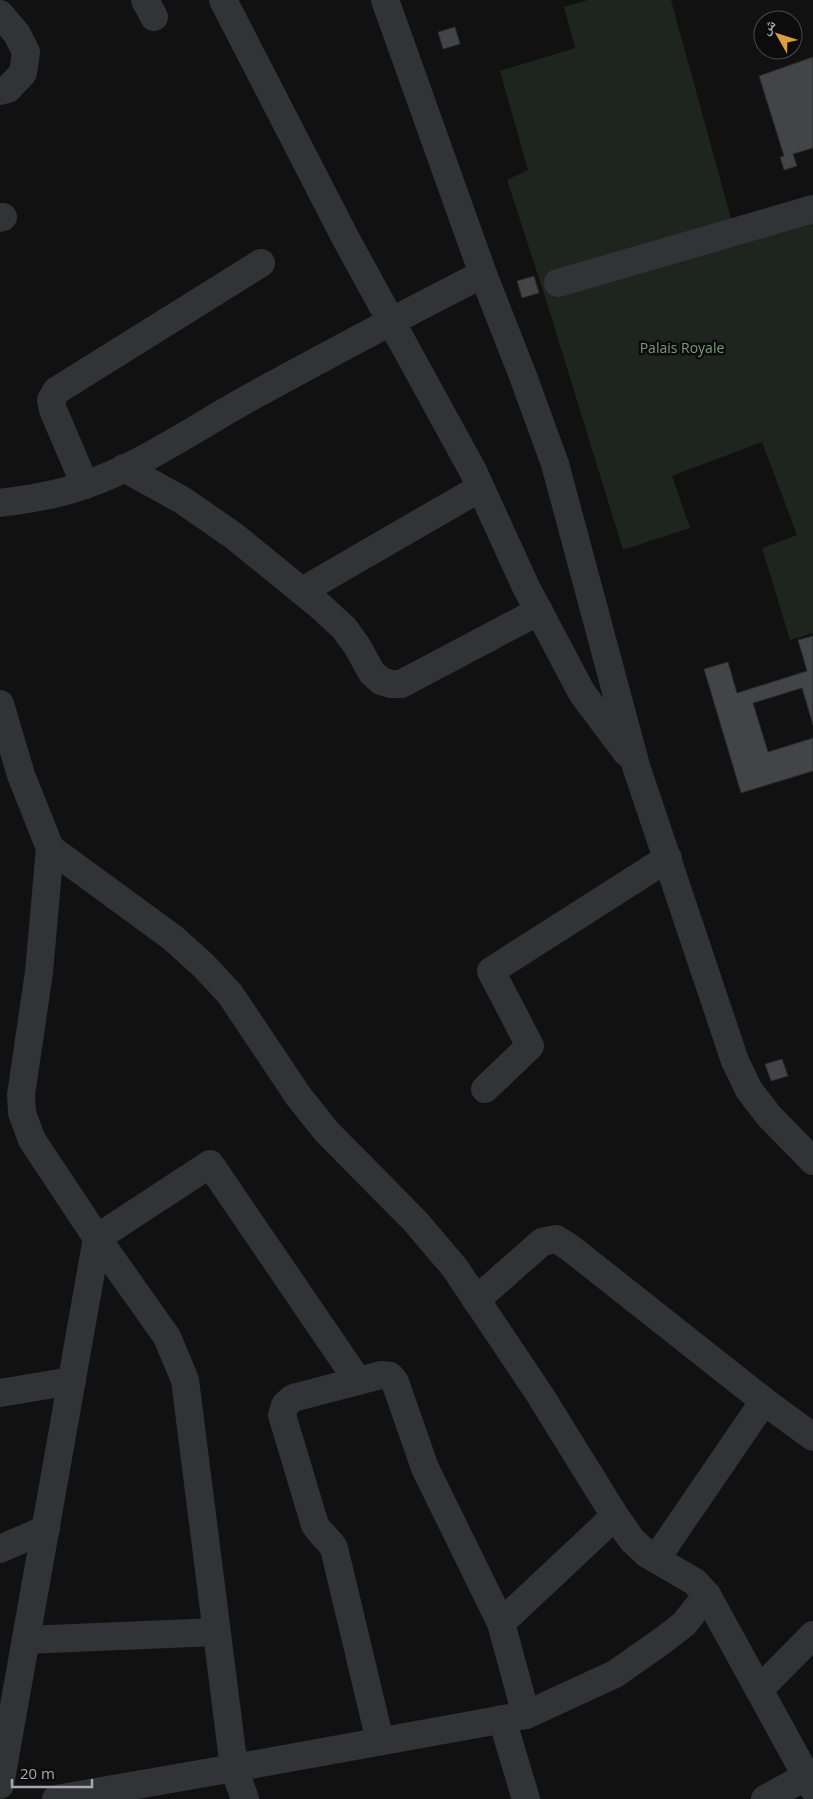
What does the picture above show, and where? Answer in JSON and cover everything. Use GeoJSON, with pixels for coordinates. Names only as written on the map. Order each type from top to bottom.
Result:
{"type":"FeatureCollection","features":[{"type":"Feature","properties":{"kind":"street"},"geometry":{"type":"LineString","coordinates":[[223,0],[346,239],[480,488],[539,611],[582,693],[636,766]]}},
{"type":"Feature","properties":{"kind":"street"},"geometry":{"type":"LineString","coordinates":[[384,0],[482,274],[523,376],[555,464],[636,766],[735,1060],[749,1090],[768,1116],[813,1161]]}},
{"type":"Feature","properties":{"kind":"street"},"geometry":{"type":"LineString","coordinates":[[0,14],[17,34],[26,52],[23,73],[8,89],[0,91]]}},
{"type":"Feature","properties":{"kind":"street"},"geometry":{"type":"LineString","coordinates":[[558,283],[813,209]]}},
{"type":"Feature","properties":{"kind":"street"},"geometry":{"type":"LineString","coordinates":[[85,485],[53,410],[51,400],[56,391],[261,264]]}},
{"type":"Feature","properties":{"kind":"street"},"geometry":{"type":"LineString","coordinates":[[0,503],[39,498],[85,485],[139,461],[232,407],[390,320],[482,274]]}},
{"type":"Feature","properties":{"kind":"street"},"geometry":{"type":"LineString","coordinates":[[124,468],[182,500],[234,536],[302,592],[344,628],[357,646],[372,673],[380,681],[401,684],[539,611]]}},
{"type":"Feature","properties":{"kind":"street"},"geometry":{"type":"LineString","coordinates":[[302,592],[480,488]]}},
{"type":"Feature","properties":{"kind":"street"},"geometry":{"type":"LineString","coordinates":[[0,704],[9,764],[50,848],[173,938],[204,966],[230,994],[299,1097],[327,1132],[416,1221],[455,1268],[540,1394],[615,1516],[632,1540],[647,1554],[695,1582],[707,1595],[810,1782],[765,1799]]}},
{"type":"Feature","properties":{"kind":"street"},"geometry":{"type":"LineString","coordinates":[[50,848],[39,972],[21,1095],[11,1113],[32,1140],[97,1238],[167,1337],[185,1380],[234,1768],[245,1799]]}},
{"type":"Feature","properties":{"kind":"street"},"geometry":{"type":"LineString","coordinates":[[485,1089],[530,1046],[491,971],[668,858]]}},
{"type":"Feature","properties":{"kind":"street"},"geometry":{"type":"LineString","coordinates":[[0,1785],[97,1238],[210,1164],[358,1381]]}},
{"type":"Feature","properties":{"kind":"street"},"geometry":{"type":"LineString","coordinates":[[476,1300],[542,1242],[556,1239],[577,1253],[764,1401],[813,1437]]}},
{"type":"Feature","properties":{"kind":"street"},"geometry":{"type":"LineString","coordinates":[[380,1741],[334,1548],[315,1525],[282,1415],[285,1405],[293,1398],[381,1375],[390,1376],[395,1382],[426,1468],[501,1623],[526,1799]]}},
{"type":"Feature","properties":{"kind":"street"},"geometry":{"type":"LineString","coordinates":[[0,1393],[72,1381]]}},
{"type":"Feature","properties":{"kind":"street"},"geometry":{"type":"LineString","coordinates":[[656,1559],[764,1401]]}},
{"type":"Feature","properties":{"kind":"street"},"geometry":{"type":"LineString","coordinates":[[501,1623],[615,1516]]}},
{"type":"Feature","properties":{"kind":"street"},"geometry":{"type":"LineString","coordinates":[[0,1549],[46,1529]]}},
{"type":"Feature","properties":{"kind":"street"},"geometry":{"type":"LineString","coordinates":[[56,1799],[119,1794],[234,1768],[514,1717],[615,1674],[684,1624],[707,1595]]}},
{"type":"Feature","properties":{"kind":"street"},"geometry":{"type":"LineString","coordinates":[[26,1640],[216,1632]]}},
{"type":"Feature","properties":{"kind":"street"},"geometry":{"type":"LineString","coordinates":[[760,1690],[813,1635]]}},
{"type":"Feature","properties":{"kind":"green space","name":"Palais Royale"},"geometry":{"type":"Polygon","coordinates":[[[588,0],[671,0],[738,244],[813,221],[813,633],[790,640],[762,548],[797,535],[762,442],[672,476],[690,528],[623,550],[507,180],[528,170],[500,71],[575,48],[564,7],[588,0]]]}},
{"type":"Feature","properties":{"kind":"building"},"geometry":{"type":"Polygon","coordinates":[[[455,27],[460,44],[443,49],[438,32],[455,27]]]}},
{"type":"Feature","properties":{"kind":"building"},"geometry":{"type":"Polygon","coordinates":[[[813,57],[813,148],[793,154],[797,166],[784,170],[780,157],[784,156],[759,76],[813,57]]]}},
{"type":"Feature","properties":{"kind":"building"},"geometry":{"type":"Polygon","coordinates":[[[534,276],[539,293],[522,298],[517,281],[534,276]]]}},
{"type":"Feature","properties":{"kind":"building"},"geometry":{"type":"Polygon","coordinates":[[[813,636],[813,725],[802,688],[753,703],[768,752],[813,738],[813,771],[741,793],[704,669],[728,662],[737,693],[807,671],[798,640],[813,636]]]}},
{"type":"Feature","properties":{"kind":"building"},"geometry":{"type":"Polygon","coordinates":[[[782,1059],[788,1076],[771,1081],[765,1064],[782,1059]]]}}]}
